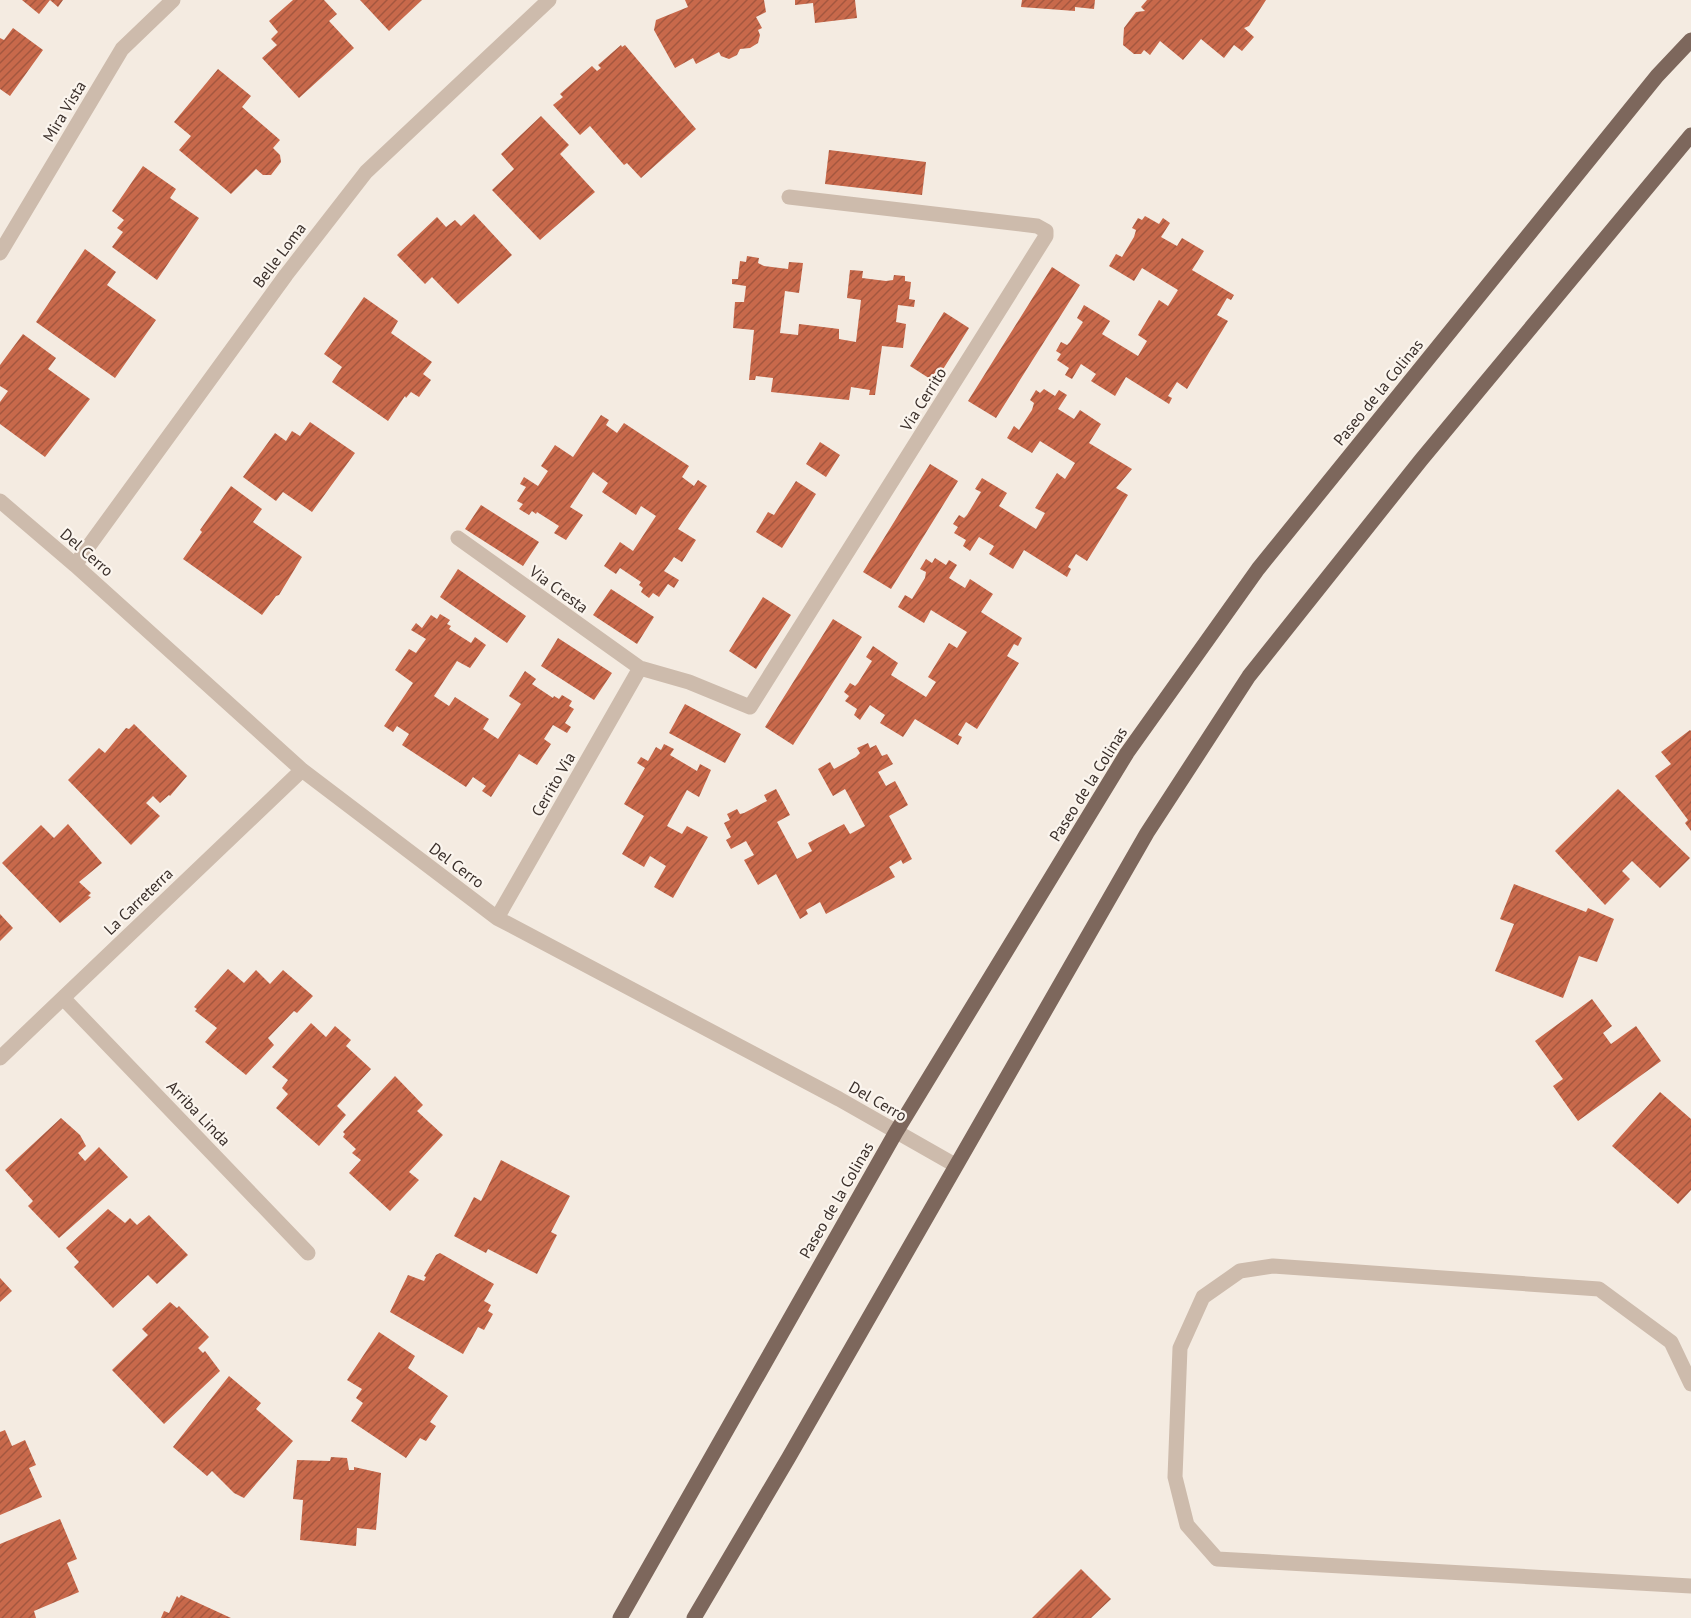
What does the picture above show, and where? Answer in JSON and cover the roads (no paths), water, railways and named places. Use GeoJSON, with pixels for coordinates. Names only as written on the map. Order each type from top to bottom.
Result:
{"type":"FeatureCollection","features":[{"type":"Feature","properties":{"kind":"main road","name":"Paseo de la Colinas"},"geometry":{"type":"LineString","coordinates":[[620,1618],[896,1132],[1127,753],[1251,578],[1657,76],[1691,40]]}},
{"type":"Feature","properties":{"kind":"main road"},"geometry":{"type":"LineString","coordinates":[[694,1618],[789,1457],[1147,833],[1249,676],[1421,460],[1691,135]]}},
{"type":"Feature","properties":{"kind":"street","name":"Mira Vista"},"geometry":{"type":"LineString","coordinates":[[0,254],[122,49],[173,0]]}},
{"type":"Feature","properties":{"kind":"street","name":"Belle Loma"},"geometry":{"type":"LineString","coordinates":[[75,565],[286,275],[366,172],[549,0]]}},
{"type":"Feature","properties":{"kind":"street","name":"Via Cerrito"},"geometry":{"type":"LineString","coordinates":[[639,668],[689,682],[750,707],[1046,236],[1046,231],[1037,226],[789,197]]}},
{"type":"Feature","properties":{"kind":"street","name":"Del Cerro"},"geometry":{"type":"LineString","coordinates":[[0,501],[75,565],[302,770],[497,918],[955,1165]]}},
{"type":"Feature","properties":{"kind":"street","name":"Via Cresta"},"geometry":{"type":"LineString","coordinates":[[458,538],[639,668]]}},
{"type":"Feature","properties":{"kind":"street","name":"Cerrito Via"},"geometry":{"type":"LineString","coordinates":[[497,918],[639,668]]}},
{"type":"Feature","properties":{"kind":"street","name":"La Carreterra"},"geometry":{"type":"LineString","coordinates":[[0,1058],[302,770]]}},
{"type":"Feature","properties":{"kind":"street","name":"Arriba Linda"},"geometry":{"type":"LineString","coordinates":[[63,998],[308,1253]]}},
{"type":"Feature","properties":{"kind":"street"},"geometry":{"type":"LineString","coordinates":[[1690,1377],[1671,1342],[1599,1289],[1273,1266],[1240,1271],[1203,1297],[1180,1348],[1175,1477],[1186,1525],[1217,1559],[1691,1586]]}}]}
